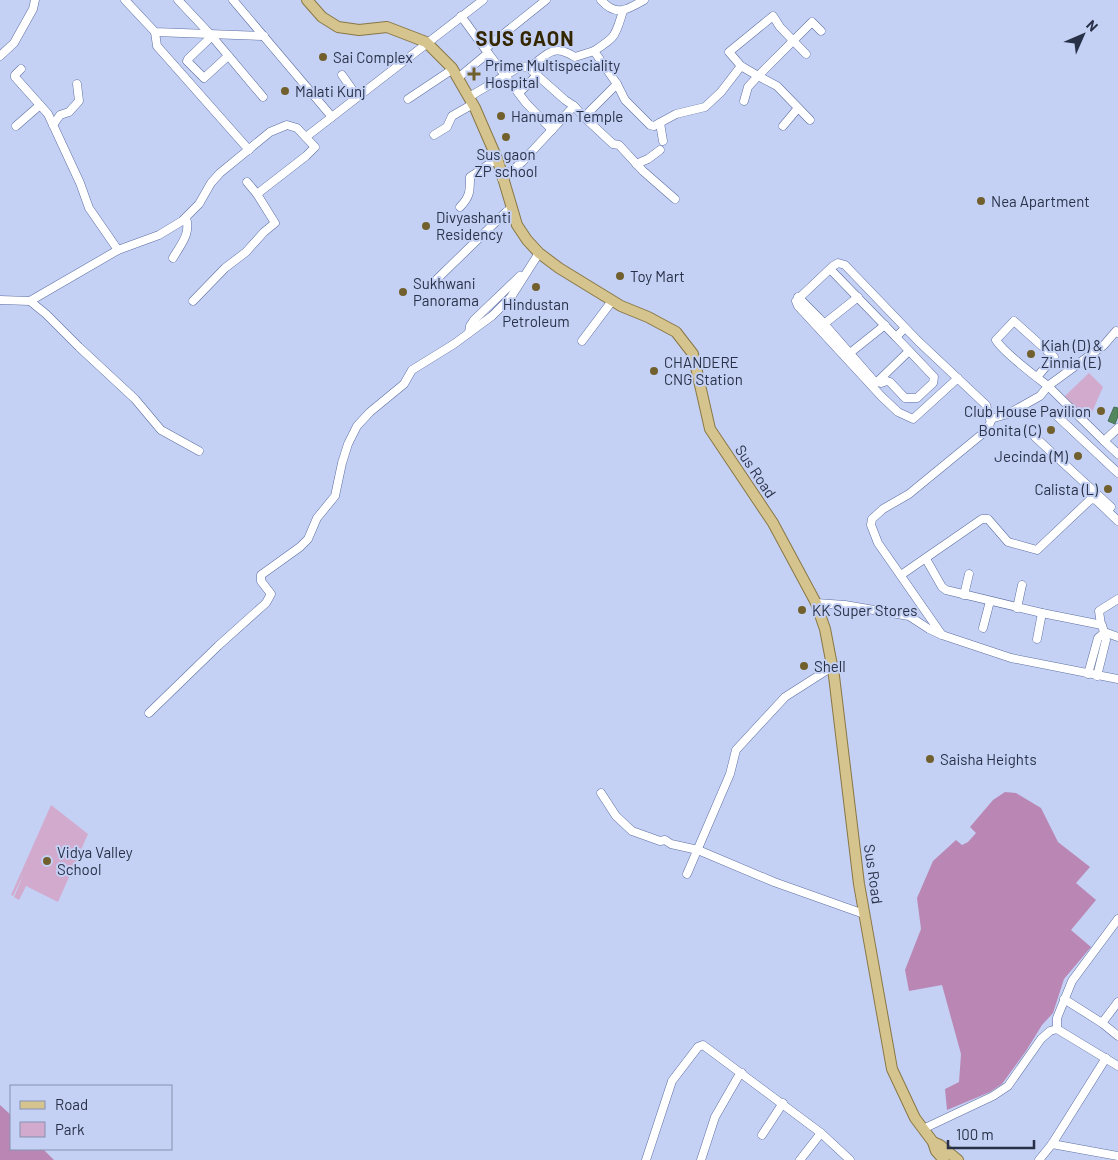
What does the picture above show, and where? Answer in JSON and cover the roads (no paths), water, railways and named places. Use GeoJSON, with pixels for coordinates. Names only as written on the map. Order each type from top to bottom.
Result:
{"type":"FeatureCollection","features":[{"type":"Feature","properties":{"kind":"main road","name":"Sus Road"},"geometry":{"type":"LineString","coordinates":[[307,0],[322,17],[338,27],[359,30],[387,28],[426,42],[455,74],[471,101],[497,158],[517,225],[527,240],[539,253],[612,301],[676,332],[693,354],[710,429],[773,523],[816,603],[832,667],[859,884],[892,1069],[915,1118],[933,1142],[936,1152],[942,1159]]}},
{"type":"Feature","properties":{"kind":"main road","name":"Sus Road"},"geometry":{"type":"LineString","coordinates":[[933,1142],[940,1145],[958,1160]]}},
{"type":"Feature","properties":{"kind":"street"},"geometry":{"type":"LineString","coordinates":[[0,56],[14,43],[36,0]]}},
{"type":"Feature","properties":{"kind":"street"},"geometry":{"type":"LineString","coordinates":[[124,0],[155,32],[157,46],[249,150]]}},
{"type":"Feature","properties":{"kind":"street"},"geometry":{"type":"LineString","coordinates":[[178,0],[262,97]]}},
{"type":"Feature","properties":{"kind":"street"},"geometry":{"type":"LineString","coordinates":[[233,0],[332,117]]}},
{"type":"Feature","properties":{"kind":"street"},"geometry":{"type":"LineString","coordinates":[[306,137],[426,42],[483,0]]}},
{"type":"Feature","properties":{"kind":"street"},"geometry":{"type":"LineString","coordinates":[[408,99],[455,74],[487,50],[546,0]]}},
{"type":"Feature","properties":{"kind":"street"},"geometry":{"type":"LineString","coordinates":[[601,0],[613,9],[620,22]]}},
{"type":"Feature","properties":{"kind":"street"},"geometry":{"type":"LineString","coordinates":[[613,9],[623,11],[644,0]]}},
{"type":"Feature","properties":{"kind":"street"},"geometry":{"type":"LineString","coordinates":[[529,68],[556,50],[563,50],[575,56],[594,51],[611,39],[618,31],[623,11]]}},
{"type":"Feature","properties":{"kind":"street"},"geometry":{"type":"LineString","coordinates":[[461,16],[519,93],[552,130]]}},
{"type":"Feature","properties":{"kind":"street"},"geometry":{"type":"LineString","coordinates":[[806,54],[780,27],[773,16],[729,52],[741,66],[777,86],[810,120]]}},
{"type":"Feature","properties":{"kind":"street"},"geometry":{"type":"LineString","coordinates":[[744,102],[748,87],[812,22],[821,30]]}},
{"type":"Feature","properties":{"kind":"street"},"geometry":{"type":"LineString","coordinates":[[155,32],[211,37],[264,36]]}},
{"type":"Feature","properties":{"kind":"street"},"geometry":{"type":"LineString","coordinates":[[211,37],[187,61],[204,78],[227,57]]}},
{"type":"Feature","properties":{"kind":"street"},"geometry":{"type":"LineString","coordinates":[[594,51],[617,84],[625,100],[650,125],[654,126],[676,114],[705,107],[721,92],[741,66]]}},
{"type":"Feature","properties":{"kind":"street"},"geometry":{"type":"LineString","coordinates":[[434,134],[447,128],[452,116],[506,75],[521,66],[529,68],[574,106],[613,144],[619,145],[636,164],[675,198]]}},
{"type":"Feature","properties":{"kind":"street"},"geometry":{"type":"LineString","coordinates":[[21,69],[15,77],[48,114],[80,183],[89,208],[118,250]]}},
{"type":"Feature","properties":{"kind":"street"},"geometry":{"type":"LineString","coordinates":[[342,75],[358,96]]}},
{"type":"Feature","properties":{"kind":"street"},"geometry":{"type":"LineString","coordinates":[[519,93],[537,75]]}},
{"type":"Feature","properties":{"kind":"street"},"geometry":{"type":"LineString","coordinates":[[53,125],[60,115],[69,112],[79,101],[77,84]]}},
{"type":"Feature","properties":{"kind":"street"},"geometry":{"type":"LineString","coordinates":[[584,117],[617,84]]}},
{"type":"Feature","properties":{"kind":"street"},"geometry":{"type":"LineString","coordinates":[[16,126],[40,105]]}},
{"type":"Feature","properties":{"kind":"street"},"geometry":{"type":"LineString","coordinates":[[502,179],[522,162],[574,106]]}},
{"type":"Feature","properties":{"kind":"street"},"geometry":{"type":"LineString","coordinates":[[783,126],[798,108]]}},
{"type":"Feature","properties":{"kind":"street"},"geometry":{"type":"LineString","coordinates":[[660,123],[663,141]]}},
{"type":"Feature","properties":{"kind":"street"},"geometry":{"type":"LineString","coordinates":[[0,300],[30,301],[118,250],[159,235],[186,218],[199,204],[211,183],[220,173],[270,132],[287,125],[297,128],[315,147],[299,162],[257,194]]}},
{"type":"Feature","properties":{"kind":"street"},"geometry":{"type":"LineString","coordinates":[[636,164],[648,159],[660,150]]}},
{"type":"Feature","properties":{"kind":"street"},"geometry":{"type":"LineString","coordinates":[[460,207],[468,199],[470,178],[497,158]]}},
{"type":"Feature","properties":{"kind":"street"},"geometry":{"type":"LineString","coordinates":[[193,301],[225,268],[246,252],[264,232],[276,223],[247,182]]}},
{"type":"Feature","properties":{"kind":"street"},"geometry":{"type":"LineString","coordinates":[[435,281],[511,209]]}},
{"type":"Feature","properties":{"kind":"street"},"geometry":{"type":"LineString","coordinates":[[173,258],[185,238],[188,226],[186,218]]}},
{"type":"Feature","properties":{"kind":"street"},"geometry":{"type":"LineString","coordinates":[[149,714],[218,646],[266,603],[271,594],[261,582],[261,576],[308,539],[317,518],[335,496],[342,463],[348,444],[357,426],[370,412],[404,384],[412,370],[454,344],[492,316],[511,297],[539,253]]}},
{"type":"Feature","properties":{"kind":"street"},"geometry":{"type":"LineString","coordinates":[[942,635],[873,534],[872,519],[882,509],[909,494],[990,426],[986,405],[958,378],[905,328],[845,265],[838,263],[798,297],[796,301],[798,306],[882,397],[898,412],[912,419],[958,378]]}},
{"type":"Feature","properties":{"kind":"street"},"geometry":{"type":"LineString","coordinates":[[830,269],[934,377],[934,384],[918,398],[913,399],[906,398],[890,382],[876,383]]}},
{"type":"Feature","properties":{"kind":"street"},"geometry":{"type":"LineString","coordinates":[[798,297],[876,383]]}},
{"type":"Feature","properties":{"kind":"street"},"geometry":{"type":"LineString","coordinates":[[824,324],[858,297]]}},
{"type":"Feature","properties":{"kind":"street"},"geometry":{"type":"LineString","coordinates":[[30,301],[135,399],[161,430],[199,451]]}},
{"type":"Feature","properties":{"kind":"street"},"geometry":{"type":"LineString","coordinates":[[582,341],[612,301]]}},
{"type":"Feature","properties":{"kind":"street"},"geometry":{"type":"LineString","coordinates":[[1037,377],[1054,357],[1014,322],[996,341],[1037,377],[1048,386],[1118,454]]}},
{"type":"Feature","properties":{"kind":"street"},"geometry":{"type":"LineString","coordinates":[[850,353],[885,325]]}},
{"type":"Feature","properties":{"kind":"street"},"geometry":{"type":"LineString","coordinates":[[896,336],[905,328]]}},
{"type":"Feature","properties":{"kind":"street"},"geometry":{"type":"LineString","coordinates":[[990,419],[1008,414],[1040,396],[1048,386],[1104,345],[1116,331],[1118,333]]}},
{"type":"Feature","properties":{"kind":"street"},"geometry":{"type":"LineString","coordinates":[[876,383],[909,351]]}},
{"type":"Feature","properties":{"kind":"street"},"geometry":{"type":"LineString","coordinates":[[1057,416],[1118,473]]}},
{"type":"Feature","properties":{"kind":"street"},"geometry":{"type":"LineString","coordinates":[[1104,441],[1118,428]]}},
{"type":"Feature","properties":{"kind":"street"},"geometry":{"type":"LineString","coordinates":[[1035,437],[1118,514]]}},
{"type":"Feature","properties":{"kind":"street"},"geometry":{"type":"LineString","coordinates":[[901,575],[982,519],[988,519],[1008,542],[1037,550],[1089,500],[1096,500],[1118,521]]}},
{"type":"Feature","properties":{"kind":"street"},"geometry":{"type":"LineString","coordinates":[[926,559],[943,589],[1103,630],[1118,638]]}},
{"type":"Feature","properties":{"kind":"street"},"geometry":{"type":"LineString","coordinates":[[964,595],[969,574]]}},
{"type":"Feature","properties":{"kind":"street"},"geometry":{"type":"LineString","coordinates":[[1018,608],[1022,585]]}},
{"type":"Feature","properties":{"kind":"street"},"geometry":{"type":"LineString","coordinates":[[1097,676],[1106,640],[1099,611],[1118,599]]}},
{"type":"Feature","properties":{"kind":"street"},"geometry":{"type":"LineString","coordinates":[[983,628],[990,601]]}},
{"type":"Feature","properties":{"kind":"street"},"geometry":{"type":"LineString","coordinates":[[816,603],[845,605],[909,616],[942,635],[1011,658],[1118,679]]}},
{"type":"Feature","properties":{"kind":"street"},"geometry":{"type":"LineString","coordinates":[[1037,639],[1042,613]]}},
{"type":"Feature","properties":{"kind":"street"},"geometry":{"type":"LineString","coordinates":[[1088,674],[1098,638],[1103,630]]}},
{"type":"Feature","properties":{"kind":"street"},"geometry":{"type":"LineString","coordinates":[[687,874],[730,774],[736,750],[785,697],[832,667]]}},
{"type":"Feature","properties":{"kind":"street"},"geometry":{"type":"LineString","coordinates":[[601,794],[616,816],[632,831],[660,841],[665,840],[671,844],[698,850],[774,882],[864,914]]}},
{"type":"Feature","properties":{"kind":"street"},"geometry":{"type":"LineString","coordinates":[[1057,1029],[1057,1018],[1072,981],[1118,919]]}},
{"type":"Feature","properties":{"kind":"street"},"geometry":{"type":"LineString","coordinates":[[1064,999],[1102,1023],[1118,1036]]}},
{"type":"Feature","properties":{"kind":"street"},"geometry":{"type":"LineString","coordinates":[[1102,1023],[1118,1002]]}},
{"type":"Feature","properties":{"kind":"street"},"geometry":{"type":"LineString","coordinates":[[923,1129],[993,1096],[1008,1086],[1041,1039],[1050,1031],[1057,1029],[1118,1066]]}},
{"type":"Feature","properties":{"kind":"street"},"geometry":{"type":"LineString","coordinates":[[646,1160],[672,1081],[701,1045],[706,1046],[783,1103],[821,1133],[850,1160]]}},
{"type":"Feature","properties":{"kind":"street"},"geometry":{"type":"LineString","coordinates":[[1039,1160],[1052,1144],[1106,1058]]}},
{"type":"Feature","properties":{"kind":"street"},"geometry":{"type":"LineString","coordinates":[[701,1160],[715,1117],[742,1073]]}},
{"type":"Feature","properties":{"kind":"street"},"geometry":{"type":"LineString","coordinates":[[762,1135],[783,1103]]}},
{"type":"Feature","properties":{"kind":"street"},"geometry":{"type":"LineString","coordinates":[[800,1160],[821,1133]]}},
{"type":"Feature","properties":{"kind":"street"},"geometry":{"type":"LineString","coordinates":[[1052,1144],[1117,1155]]}},
{"type":"Feature","properties":{"kind":"place","name":"Sai Complex"},"geometry":{"type":"Point","coordinates":[323,57]}},
{"type":"Feature","properties":{"kind":"place","name":"Prime Multispeciality Hospital"},"geometry":{"type":"Point","coordinates":[474,74]}},
{"type":"Feature","properties":{"kind":"place","name":"Malati Kunj"},"geometry":{"type":"Point","coordinates":[285,91]}},
{"type":"Feature","properties":{"kind":"place","name":"Hanuman Temple"},"geometry":{"type":"Point","coordinates":[501,116]}},
{"type":"Feature","properties":{"kind":"place","name":"Sus gaon ZP school"},"geometry":{"type":"Point","coordinates":[506,137]}},
{"type":"Feature","properties":{"kind":"place","name":"Nea Apartment"},"geometry":{"type":"Point","coordinates":[981,201]}},
{"type":"Feature","properties":{"kind":"place","name":"Divyashanti Residency"},"geometry":{"type":"Point","coordinates":[426,226]}},
{"type":"Feature","properties":{"kind":"place","name":"Toy Mart"},"geometry":{"type":"Point","coordinates":[620,276]}},
{"type":"Feature","properties":{"kind":"place","name":"Hindustan Petroleum"},"geometry":{"type":"Point","coordinates":[536,287]}},
{"type":"Feature","properties":{"kind":"place","name":"Sukhwani Panorama"},"geometry":{"type":"Point","coordinates":[403,292]}},
{"type":"Feature","properties":{"kind":"place","name":"Kiah (D) & Zinnia (E)"},"geometry":{"type":"Point","coordinates":[1031,354]}},
{"type":"Feature","properties":{"kind":"place","name":"CHANDERE CNG Station"},"geometry":{"type":"Point","coordinates":[654,371]}},
{"type":"Feature","properties":{"kind":"place","name":"Club House Pavilion"},"geometry":{"type":"Point","coordinates":[1101,411]}},
{"type":"Feature","properties":{"kind":"place","name":"Bonita (C)"},"geometry":{"type":"Point","coordinates":[1051,430]}},
{"type":"Feature","properties":{"kind":"place","name":"Jecinda (M)"},"geometry":{"type":"Point","coordinates":[1078,456]}},
{"type":"Feature","properties":{"kind":"place","name":"Calista (L)"},"geometry":{"type":"Point","coordinates":[1108,489]}},
{"type":"Feature","properties":{"kind":"place","name":"KK Super Stores"},"geometry":{"type":"Point","coordinates":[802,610]}},
{"type":"Feature","properties":{"kind":"place","name":"Shell"},"geometry":{"type":"Point","coordinates":[804,666]}},
{"type":"Feature","properties":{"kind":"place","name":"Saisha Heights"},"geometry":{"type":"Point","coordinates":[930,759]}},
{"type":"Feature","properties":{"kind":"place","name":"Vidya Valley School"},"geometry":{"type":"Point","coordinates":[47,861]}},
{"type":"Feature","properties":{"kind":"district","name":"SUS GAON"},"geometry":{"type":"Point","coordinates":[525,38]}}]}
